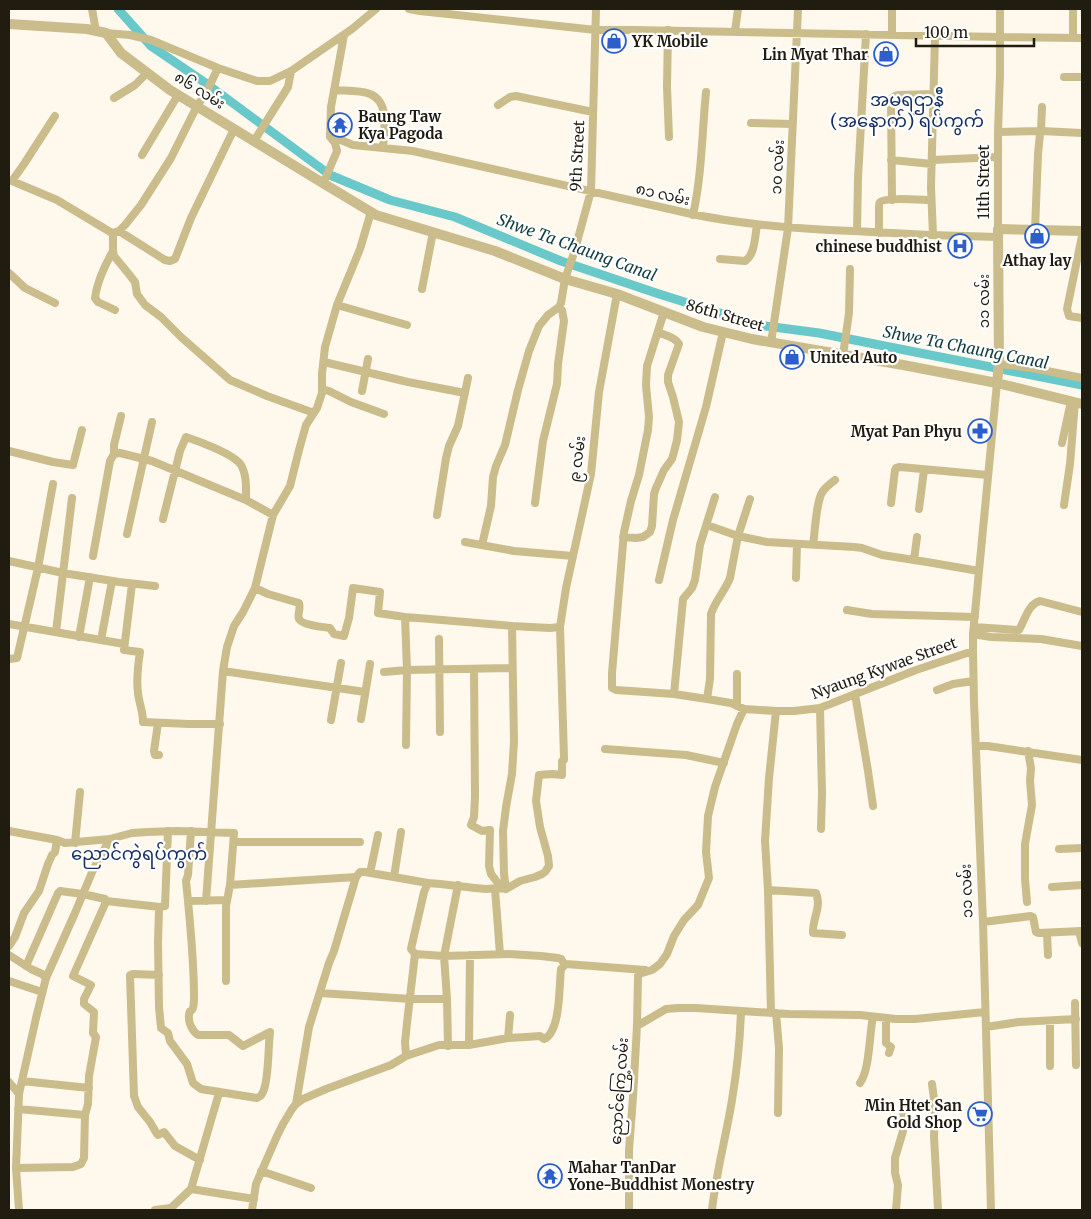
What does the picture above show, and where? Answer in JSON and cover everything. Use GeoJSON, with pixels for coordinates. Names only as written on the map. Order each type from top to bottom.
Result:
{"type":"FeatureCollection","features":[{"type":"Feature","properties":{"kind":"street"},"geometry":{"type":"LineString","coordinates":[[92,9],[101,32]]}},
{"type":"Feature","properties":{"kind":"street"},"geometry":{"type":"LineString","coordinates":[[9,24],[87,29],[130,35],[151,40],[218,68],[257,81],[270,81],[291,72],[344,35],[376,9]]}},
{"type":"Feature","properties":{"kind":"street"},"geometry":{"type":"LineString","coordinates":[[409,9],[596,30],[1082,38]]}},
{"type":"Feature","properties":{"kind":"street"},"geometry":{"type":"LineString","coordinates":[[596,9],[596,30]]}},
{"type":"Feature","properties":{"kind":"street"},"geometry":{"type":"LineString","coordinates":[[735,32],[738,9]]}},
{"type":"Feature","properties":{"kind":"street","name":"၁၀ လမ်း"},"geometry":{"type":"LineString","coordinates":[[771,340],[788,228],[798,9]]}},
{"type":"Feature","properties":{"kind":"street"},"geometry":{"type":"LineString","coordinates":[[892,9],[892,35]]}},
{"type":"Feature","properties":{"kind":"street"},"geometry":{"type":"LineString","coordinates":[[1000,9],[1000,37]]}},
{"type":"Feature","properties":{"kind":"street"},"geometry":{"type":"LineString","coordinates":[[1073,9],[1073,38]]}},
{"type":"Feature","properties":{"kind":"street","name":"9th Street"},"geometry":{"type":"LineString","coordinates":[[535,504],[543,441],[557,384],[564,321],[560,305],[591,191],[596,30]]}},
{"type":"Feature","properties":{"kind":"street"},"geometry":{"type":"LineString","coordinates":[[668,30],[667,87],[669,137]]}},
{"type":"Feature","properties":{"kind":"street","name":"၈၆ လမ်း"},"geometry":{"type":"LineString","coordinates":[[101,32],[122,53],[178,95],[234,129],[256,138],[371,212]]}},
{"type":"Feature","properties":{"kind":"street"},"geometry":{"type":"LineString","coordinates":[[857,232],[866,34]]}},
{"type":"Feature","properties":{"kind":"street"},"geometry":{"type":"LineString","coordinates":[[324,181],[337,152],[335,143],[330,137],[331,107],[344,35]]}},
{"type":"Feature","properties":{"kind":"street"},"geometry":{"type":"LineString","coordinates":[[933,235],[932,162],[935,36]]}},
{"type":"Feature","properties":{"kind":"street","name":"11th Street"},"geometry":{"type":"LineString","coordinates":[[998,233],[1000,37]]}},
{"type":"Feature","properties":{"kind":"street"},"geometry":{"type":"LineString","coordinates":[[10,179],[56,200],[112,234],[116,232],[125,225],[141,205],[171,158],[218,68]]}},
{"type":"Feature","properties":{"kind":"street"},"geometry":{"type":"LineString","coordinates":[[256,138],[288,87],[291,72]]}},
{"type":"Feature","properties":{"kind":"street"},"geometry":{"type":"LineString","coordinates":[[114,98],[136,85],[147,73]]}},
{"type":"Feature","properties":{"kind":"street"},"geometry":{"type":"LineString","coordinates":[[1064,77],[1082,77]]}},
{"type":"Feature","properties":{"kind":"street"},"geometry":{"type":"LineString","coordinates":[[334,90],[368,93],[377,98],[384,110],[383,148]]}},
{"type":"Feature","properties":{"kind":"street"},"geometry":{"type":"LineString","coordinates":[[693,215],[700,176],[706,92]]}},
{"type":"Feature","properties":{"kind":"street"},"geometry":{"type":"LineString","coordinates":[[892,200],[891,99],[898,95],[933,94]]}},
{"type":"Feature","properties":{"kind":"street"},"geometry":{"type":"LineString","coordinates":[[142,155],[178,95]]}},
{"type":"Feature","properties":{"kind":"street"},"geometry":{"type":"LineString","coordinates":[[498,105],[510,97],[516,96],[594,112]]}},
{"type":"Feature","properties":{"kind":"street"},"geometry":{"type":"LineString","coordinates":[[1035,230],[1042,107]]}},
{"type":"Feature","properties":{"kind":"street"},"geometry":{"type":"LineString","coordinates":[[9,190],[10,179],[24,164],[55,116]]}},
{"type":"Feature","properties":{"kind":"street"},"geometry":{"type":"LineString","coordinates":[[751,123],[793,124]]}},
{"type":"Feature","properties":{"kind":"street"},"geometry":{"type":"LineString","coordinates":[[116,232],[165,260],[170,261],[174,259],[191,218],[234,129]]}},
{"type":"Feature","properties":{"kind":"street"},"geometry":{"type":"LineString","coordinates":[[998,132],[1041,131],[1082,133]]}},
{"type":"Feature","properties":{"kind":"street","name":"၈၁ လမ်း"},"geometry":{"type":"LineString","coordinates":[[330,134],[353,144],[413,151],[727,222],[857,232],[933,235],[998,233]]}},
{"type":"Feature","properties":{"kind":"street"},"geometry":{"type":"LineString","coordinates":[[891,160],[932,162],[998,157]]}},
{"type":"Feature","properties":{"kind":"street"},"geometry":{"type":"LineString","coordinates":[[879,232],[879,204],[883,200],[932,200]]}},
{"type":"Feature","properties":{"kind":"street"},"geometry":{"type":"LineString","coordinates":[[206,901],[223,671],[227,647],[234,626],[255,588],[273,515],[290,486],[306,425],[317,408],[322,393],[325,347],[337,305],[360,249],[371,212]]}},
{"type":"Feature","properties":{"kind":"street","name":"86th Street"},"geometry":{"type":"LineString","coordinates":[[371,212],[495,251],[566,278],[617,294],[688,322],[723,332],[844,351],[997,383],[1076,402]]}},
{"type":"Feature","properties":{"kind":"street"},"geometry":{"type":"LineString","coordinates":[[720,259],[748,260],[757,225]]}},
{"type":"Feature","properties":{"kind":"street"},"geometry":{"type":"LineString","coordinates":[[998,233],[1035,230],[1082,231]]}},
{"type":"Feature","properties":{"kind":"street"},"geometry":{"type":"LineString","coordinates":[[115,310],[98,302],[95,298],[105,265],[113,251],[116,232]]}},
{"type":"Feature","properties":{"kind":"street"},"geometry":{"type":"LineString","coordinates":[[422,289],[433,232]]}},
{"type":"Feature","properties":{"kind":"street","name":"၁၁ လမ်း"},"geometry":{"type":"LineString","coordinates":[[998,233],[998,368]]}},
{"type":"Feature","properties":{"kind":"street"},"geometry":{"type":"LineString","coordinates":[[1082,236],[1066,309],[1068,316],[1082,318]]}},
{"type":"Feature","properties":{"kind":"street"},"geometry":{"type":"LineString","coordinates":[[113,251],[114,256],[135,282],[137,294],[145,305],[161,317],[186,342],[230,380],[266,396],[314,413]]}},
{"type":"Feature","properties":{"kind":"street"},"geometry":{"type":"LineString","coordinates":[[844,351],[849,313],[850,269]]}},
{"type":"Feature","properties":{"kind":"street"},"geometry":{"type":"LineString","coordinates":[[9,273],[25,288],[55,303]]}},
{"type":"Feature","properties":{"kind":"street","name":"၉ လမ်း"},"geometry":{"type":"LineString","coordinates":[[501,888],[542,874],[548,866],[548,856],[540,827],[536,801],[539,775],[562,775],[562,761],[564,758],[560,627],[566,588],[591,474],[599,392],[617,294]]}},
{"type":"Feature","properties":{"kind":"street"},"geometry":{"type":"LineString","coordinates":[[337,305],[408,325]]}},
{"type":"Feature","properties":{"kind":"street"},"geometry":{"type":"LineString","coordinates":[[482,545],[491,506],[493,477],[505,445],[529,351],[539,326],[560,305]]}},
{"type":"Feature","properties":{"kind":"street"},"geometry":{"type":"LineString","coordinates":[[658,332],[677,341],[679,344],[668,375],[668,382],[679,422],[677,440],[672,459],[664,470],[654,494],[650,532],[636,538],[623,537],[648,430],[649,417],[646,385],[648,366],[658,332],[664,312]]}},
{"type":"Feature","properties":{"kind":"street"},"geometry":{"type":"LineString","coordinates":[[659,580],[673,520],[706,407],[723,332]]}},
{"type":"Feature","properties":{"kind":"street"},"geometry":{"type":"LineString","coordinates":[[362,391],[368,360]]}},
{"type":"Feature","properties":{"kind":"street"},"geometry":{"type":"LineString","coordinates":[[324,362],[465,393]]}},
{"type":"Feature","properties":{"kind":"street"},"geometry":{"type":"LineString","coordinates":[[997,383],[998,368],[1032,368],[1082,378]]}},
{"type":"Feature","properties":{"kind":"street"},"geometry":{"type":"LineString","coordinates":[[437,515],[446,458],[458,426],[468,378]]}},
{"type":"Feature","properties":{"kind":"street","name":"၁၁ လမ်း"},"geometry":{"type":"LineString","coordinates":[[991,1210],[973,650],[997,383]]}},
{"type":"Feature","properties":{"kind":"street"},"geometry":{"type":"LineString","coordinates":[[322,389],[384,414]]}},
{"type":"Feature","properties":{"kind":"street"},"geometry":{"type":"LineString","coordinates":[[1062,443],[1076,402]]}},
{"type":"Feature","properties":{"kind":"street"},"geometry":{"type":"LineString","coordinates":[[1064,505],[1076,402]]}},
{"type":"Feature","properties":{"kind":"street"},"geometry":{"type":"LineString","coordinates":[[93,556],[110,461],[114,454],[114,445],[121,416]]}},
{"type":"Feature","properties":{"kind":"street"},"geometry":{"type":"LineString","coordinates":[[127,534],[152,422]]}},
{"type":"Feature","properties":{"kind":"street"},"geometry":{"type":"LineString","coordinates":[[9,451],[73,465],[82,430]]}},
{"type":"Feature","properties":{"kind":"street"},"geometry":{"type":"LineString","coordinates":[[162,519],[174,470],[186,437],[200,441],[240,463],[244,472],[246,500]]}},
{"type":"Feature","properties":{"kind":"street"},"geometry":{"type":"LineString","coordinates":[[114,454],[120,453],[152,461],[246,500],[273,515]]}},
{"type":"Feature","properties":{"kind":"street"},"geometry":{"type":"LineString","coordinates":[[891,503],[896,468],[988,475]]}},
{"type":"Feature","properties":{"kind":"street"},"geometry":{"type":"LineString","coordinates":[[919,510],[924,470]]}},
{"type":"Feature","properties":{"kind":"street"},"geometry":{"type":"LineString","coordinates":[[813,545],[820,496],[822,491],[835,480]]}},
{"type":"Feature","properties":{"kind":"street"},"geometry":{"type":"LineString","coordinates":[[9,658],[17,658],[38,568],[53,484]]}},
{"type":"Feature","properties":{"kind":"street"},"geometry":{"type":"LineString","coordinates":[[674,694],[683,599],[692,588],[695,580],[700,545],[715,497]]}},
{"type":"Feature","properties":{"kind":"street"},"geometry":{"type":"LineString","coordinates":[[56,632],[72,498]]}},
{"type":"Feature","properties":{"kind":"street"},"geometry":{"type":"LineString","coordinates":[[707,698],[710,679],[711,614],[714,604],[730,578],[738,536],[750,499]]}},
{"type":"Feature","properties":{"kind":"street"},"geometry":{"type":"LineString","coordinates":[[707,525],[738,536],[767,542],[862,548],[882,556],[979,571]]}},
{"type":"Feature","properties":{"kind":"street","name":"Nyaung Kywae Street"},"geometry":{"type":"LineString","coordinates":[[623,537],[619,603],[614,643],[612,688],[616,690],[674,694],[723,701],[740,707],[794,711],[820,708],[916,670],[973,650]]}},
{"type":"Feature","properties":{"kind":"street"},"geometry":{"type":"LineString","coordinates":[[914,560],[917,537]]}},
{"type":"Feature","properties":{"kind":"street"},"geometry":{"type":"LineString","coordinates":[[465,542],[514,551],[573,556]]}},
{"type":"Feature","properties":{"kind":"street"},"geometry":{"type":"LineString","coordinates":[[796,578],[797,544]]}},
{"type":"Feature","properties":{"kind":"street"},"geometry":{"type":"LineString","coordinates":[[9,561],[63,573],[155,586]]}},
{"type":"Feature","properties":{"kind":"street"},"geometry":{"type":"LineString","coordinates":[[79,637],[90,577]]}},
{"type":"Feature","properties":{"kind":"street"},"geometry":{"type":"LineString","coordinates":[[101,640],[112,581]]}},
{"type":"Feature","properties":{"kind":"street"},"geometry":{"type":"LineString","coordinates":[[132,584],[124,650],[140,652],[138,689],[143,711],[143,722],[220,724]]}},
{"type":"Feature","properties":{"kind":"street"},"geometry":{"type":"LineString","coordinates":[[255,588],[296,602],[300,605],[299,617],[301,621],[330,628],[334,634],[344,636],[349,618],[353,588],[380,592],[378,613],[405,618],[512,626],[560,627]]}},
{"type":"Feature","properties":{"kind":"street"},"geometry":{"type":"LineString","coordinates":[[1020,634],[1035,602],[1040,601],[1082,612]]}},
{"type":"Feature","properties":{"kind":"street"},"geometry":{"type":"LineString","coordinates":[[847,610],[879,614],[975,617]]}},
{"type":"Feature","properties":{"kind":"street"},"geometry":{"type":"LineString","coordinates":[[405,618],[407,670],[406,744]]}},
{"type":"Feature","properties":{"kind":"street"},"geometry":{"type":"LineString","coordinates":[[9,624],[124,644]]}},
{"type":"Feature","properties":{"kind":"street"},"geometry":{"type":"LineString","coordinates":[[500,954],[501,888],[504,874],[502,831],[512,774],[514,742],[512,626]]}},
{"type":"Feature","properties":{"kind":"street"},"geometry":{"type":"LineString","coordinates":[[974,630],[998,638],[1020,634],[1082,646]]}},
{"type":"Feature","properties":{"kind":"street"},"geometry":{"type":"LineString","coordinates":[[439,639],[440,732]]}},
{"type":"Feature","properties":{"kind":"street"},"geometry":{"type":"LineString","coordinates":[[331,720],[341,663]]}},
{"type":"Feature","properties":{"kind":"street"},"geometry":{"type":"LineString","coordinates":[[361,719],[370,664]]}},
{"type":"Feature","properties":{"kind":"street"},"geometry":{"type":"LineString","coordinates":[[384,672],[512,668]]}},
{"type":"Feature","properties":{"kind":"street"},"geometry":{"type":"LineString","coordinates":[[474,669],[475,796],[474,817],[471,825],[482,831],[490,830],[490,874],[501,888]]}},
{"type":"Feature","properties":{"kind":"street"},"geometry":{"type":"LineString","coordinates":[[223,671],[365,692]]}},
{"type":"Feature","properties":{"kind":"street"},"geometry":{"type":"LineString","coordinates":[[252,1210],[256,1184],[283,1124],[296,1104],[303,1099],[391,1065],[406,1056],[439,1045],[469,1045],[508,1038],[540,1036],[544,1040],[548,1038],[551,1035],[559,1004],[561,969],[566,964],[649,971],[660,964],[684,920],[698,905],[710,878],[706,852],[708,816],[715,787],[737,724],[740,707],[737,674]]}},
{"type":"Feature","properties":{"kind":"street"},"geometry":{"type":"LineString","coordinates":[[937,690],[953,684],[973,681]]}},
{"type":"Feature","properties":{"kind":"street"},"geometry":{"type":"LineString","coordinates":[[855,694],[872,806]]}},
{"type":"Feature","properties":{"kind":"street"},"geometry":{"type":"LineString","coordinates":[[820,708],[822,829]]}},
{"type":"Feature","properties":{"kind":"street"},"geometry":{"type":"LineString","coordinates":[[776,711],[765,841],[774,1013],[779,1048],[778,1113]]}},
{"type":"Feature","properties":{"kind":"street"},"geometry":{"type":"LineString","coordinates":[[158,723],[154,751],[155,755],[160,756]]}},
{"type":"Feature","properties":{"kind":"street"},"geometry":{"type":"LineString","coordinates":[[976,746],[1028,751],[1082,760]]}},
{"type":"Feature","properties":{"kind":"street"},"geometry":{"type":"LineString","coordinates":[[605,749],[686,755],[724,763]]}},
{"type":"Feature","properties":{"kind":"street"},"geometry":{"type":"LineString","coordinates":[[1027,902],[1025,844],[1032,805],[1031,768],[1028,751]]}},
{"type":"Feature","properties":{"kind":"street"},"geometry":{"type":"LineString","coordinates":[[75,843],[80,792]]}},
{"type":"Feature","properties":{"kind":"street"},"geometry":{"type":"LineString","coordinates":[[9,831],[66,843],[168,831],[234,833],[230,885],[226,906],[226,981]]}},
{"type":"Feature","properties":{"kind":"street"},"geometry":{"type":"LineString","coordinates":[[26,966],[60,891],[102,898],[106,901],[165,906],[168,831]]}},
{"type":"Feature","properties":{"kind":"street"},"geometry":{"type":"LineString","coordinates":[[160,907],[158,942],[161,1028],[168,1033],[170,1040],[187,1064],[193,1083],[201,1089],[252,1098],[261,1096],[266,1076],[270,1032],[243,1046],[229,1035],[198,1034],[195,1033],[191,1026],[189,1015],[193,1008],[194,1000],[194,970],[186,881],[191,831]]}},
{"type":"Feature","properties":{"kind":"street"},"geometry":{"type":"LineString","coordinates":[[394,878],[401,832]]}},
{"type":"Feature","properties":{"kind":"street"},"geometry":{"type":"LineString","coordinates":[[370,873],[378,835]]}},
{"type":"Feature","properties":{"kind":"street"},"geometry":{"type":"LineString","coordinates":[[19,1210],[16,1168],[19,1094],[42,992],[46,978],[93,870],[110,839]]}},
{"type":"Feature","properties":{"kind":"street"},"geometry":{"type":"LineString","coordinates":[[9,946],[24,913],[39,891],[48,864],[55,852],[57,840]]}},
{"type":"Feature","properties":{"kind":"street"},"geometry":{"type":"LineString","coordinates":[[234,842],[360,842]]}},
{"type":"Feature","properties":{"kind":"street"},"geometry":{"type":"LineString","coordinates":[[1059,849],[1082,848]]}},
{"type":"Feature","properties":{"kind":"street"},"geometry":{"type":"LineString","coordinates":[[296,1104],[309,1027],[356,877],[360,872],[428,884],[458,885],[485,889],[501,888]]}},
{"type":"Feature","properties":{"kind":"street"},"geometry":{"type":"LineString","coordinates":[[230,885],[356,877]]}},
{"type":"Feature","properties":{"kind":"street"},"geometry":{"type":"LineString","coordinates":[[406,1056],[415,954],[411,949],[424,892],[428,884]]}},
{"type":"Feature","properties":{"kind":"street"},"geometry":{"type":"LineString","coordinates":[[448,1046],[444,956],[458,885]]}},
{"type":"Feature","properties":{"kind":"street"},"geometry":{"type":"LineString","coordinates":[[1052,887],[1082,885]]}},
{"type":"Feature","properties":{"kind":"street"},"geometry":{"type":"LineString","coordinates":[[768,890],[816,893],[818,895],[818,902],[814,920],[814,933],[842,935]]}},
{"type":"Feature","properties":{"kind":"street"},"geometry":{"type":"LineString","coordinates":[[188,901],[228,900]]}},
{"type":"Feature","properties":{"kind":"street"},"geometry":{"type":"LineString","coordinates":[[16,1168],[73,1167],[84,1162],[89,1076],[96,1037],[94,1033],[94,1012],[84,1004],[84,999],[91,984],[73,976],[106,901]]}},
{"type":"Feature","properties":{"kind":"street"},"geometry":{"type":"LineString","coordinates":[[983,922],[1031,916],[1034,920],[1036,932],[1081,931],[1082,943]]}},
{"type":"Feature","properties":{"kind":"street"},"geometry":{"type":"LineString","coordinates":[[1047,933],[1048,954]]}},
{"type":"Feature","properties":{"kind":"street"},"geometry":{"type":"LineString","coordinates":[[415,954],[444,956],[500,954],[541,956],[558,958],[565,965]]}},
{"type":"Feature","properties":{"kind":"street"},"geometry":{"type":"LineString","coordinates":[[9,955],[46,978]]}},
{"type":"Feature","properties":{"kind":"street"},"geometry":{"type":"LineString","coordinates":[[469,1045],[470,955]]}},
{"type":"Feature","properties":{"kind":"street","name":"ညောင်ကြွေ့လမ်း"},"geometry":{"type":"LineString","coordinates":[[629,1210],[629,1150],[637,1026],[638,976],[649,971]]}},
{"type":"Feature","properties":{"kind":"street"},"geometry":{"type":"LineString","coordinates":[[159,975],[130,975],[134,1096],[138,1107],[158,1135],[164,1132],[175,1146],[200,1160]]}},
{"type":"Feature","properties":{"kind":"street"},"geometry":{"type":"LineString","coordinates":[[9,981],[42,992]]}},
{"type":"Feature","properties":{"kind":"street"},"geometry":{"type":"LineString","coordinates":[[320,993],[411,999],[447,999]]}},
{"type":"Feature","properties":{"kind":"street"},"geometry":{"type":"LineString","coordinates":[[1075,1003],[1078,1014],[1076,1065]]}},
{"type":"Feature","properties":{"kind":"street"},"geometry":{"type":"LineString","coordinates":[[637,1026],[666,1009],[678,1008],[914,1019],[985,1012]]}},
{"type":"Feature","properties":{"kind":"street"},"geometry":{"type":"LineString","coordinates":[[712,1210],[735,1083],[740,1044],[741,1011]]}},
{"type":"Feature","properties":{"kind":"street"},"geometry":{"type":"LineString","coordinates":[[986,1027],[1019,1022],[1050,1021],[1078,1014]]}},
{"type":"Feature","properties":{"kind":"street"},"geometry":{"type":"LineString","coordinates":[[508,1038],[510,1015]]}},
{"type":"Feature","properties":{"kind":"street"},"geometry":{"type":"LineString","coordinates":[[860,1083],[866,1067],[873,1017]]}},
{"type":"Feature","properties":{"kind":"street"},"geometry":{"type":"LineString","coordinates":[[886,1018],[886,1043],[891,1047],[889,1053]]}},
{"type":"Feature","properties":{"kind":"street"},"geometry":{"type":"LineString","coordinates":[[1050,1021],[1050,1066]]}},
{"type":"Feature","properties":{"kind":"street"},"geometry":{"type":"LineString","coordinates":[[22,1081],[89,1088]]}},
{"type":"Feature","properties":{"kind":"street"},"geometry":{"type":"LineString","coordinates":[[9,1082],[19,1094]]}},
{"type":"Feature","properties":{"kind":"street"},"geometry":{"type":"LineString","coordinates":[[932,1084],[935,1107],[934,1136],[938,1210]]}},
{"type":"Feature","properties":{"kind":"street"},"geometry":{"type":"LineString","coordinates":[[155,1210],[171,1208],[191,1189],[219,1093]]}},
{"type":"Feature","properties":{"kind":"street"},"geometry":{"type":"LineString","coordinates":[[18,1109],[86,1115]]}},
{"type":"Feature","properties":{"kind":"street"},"geometry":{"type":"LineString","coordinates":[[896,1210],[898,1184],[895,1173],[895,1158],[903,1131],[904,1116],[902,1110]]}},
{"type":"Feature","properties":{"kind":"street"},"geometry":{"type":"LineString","coordinates":[[262,1171],[311,1188]]}},
{"type":"Feature","properties":{"kind":"street"},"geometry":{"type":"LineString","coordinates":[[191,1189],[254,1198]]}},
{"type":"Feature","properties":{"kind":"waterway","name":"Shwe Ta Chaung Canal"},"geometry":{"type":"LineString","coordinates":[[118,9],[151,46],[207,84],[330,175],[390,200],[455,217],[561,261],[758,325],[819,333],[1082,385]]}},
{"type":"Feature","properties":{"kind":"place","name":"YK Mobile"},"geometry":{"type":"Point","coordinates":[614,41]}},
{"type":"Feature","properties":{"kind":"place","name":"Lin Myat Thar"},"geometry":{"type":"Point","coordinates":[886,54]}},
{"type":"Feature","properties":{"kind":"place","name":"Baung Taw Kya Pagoda"},"geometry":{"type":"Point","coordinates":[340,125]}},
{"type":"Feature","properties":{"kind":"place","name":"Athay lay"},"geometry":{"type":"Point","coordinates":[1037,236]}},
{"type":"Feature","properties":{"kind":"place","name":"chinese buddhist"},"geometry":{"type":"Point","coordinates":[960,246]}},
{"type":"Feature","properties":{"kind":"place","name":"United Auto"},"geometry":{"type":"Point","coordinates":[792,357]}},
{"type":"Feature","properties":{"kind":"place","name":"Myat Pan Phyu"},"geometry":{"type":"Point","coordinates":[980,431]}},
{"type":"Feature","properties":{"kind":"place","name":"Min Htet San Gold Shop"},"geometry":{"type":"Point","coordinates":[980,1114]}},
{"type":"Feature","properties":{"kind":"place","name":"Mahar TanDar Yone-Buddhist Monestry"},"geometry":{"type":"Point","coordinates":[550,1176]}},
{"type":"Feature","properties":{"kind":"district","name":"အမရဌာနီ (အနောက်) ရပ်ကွက်"},"geometry":{"type":"Point","coordinates":[907,109]}},
{"type":"Feature","properties":{"kind":"district","name":"ညောင်ကွဲရပ်ကွက်"},"geometry":{"type":"Point","coordinates":[139,853]}}]}
